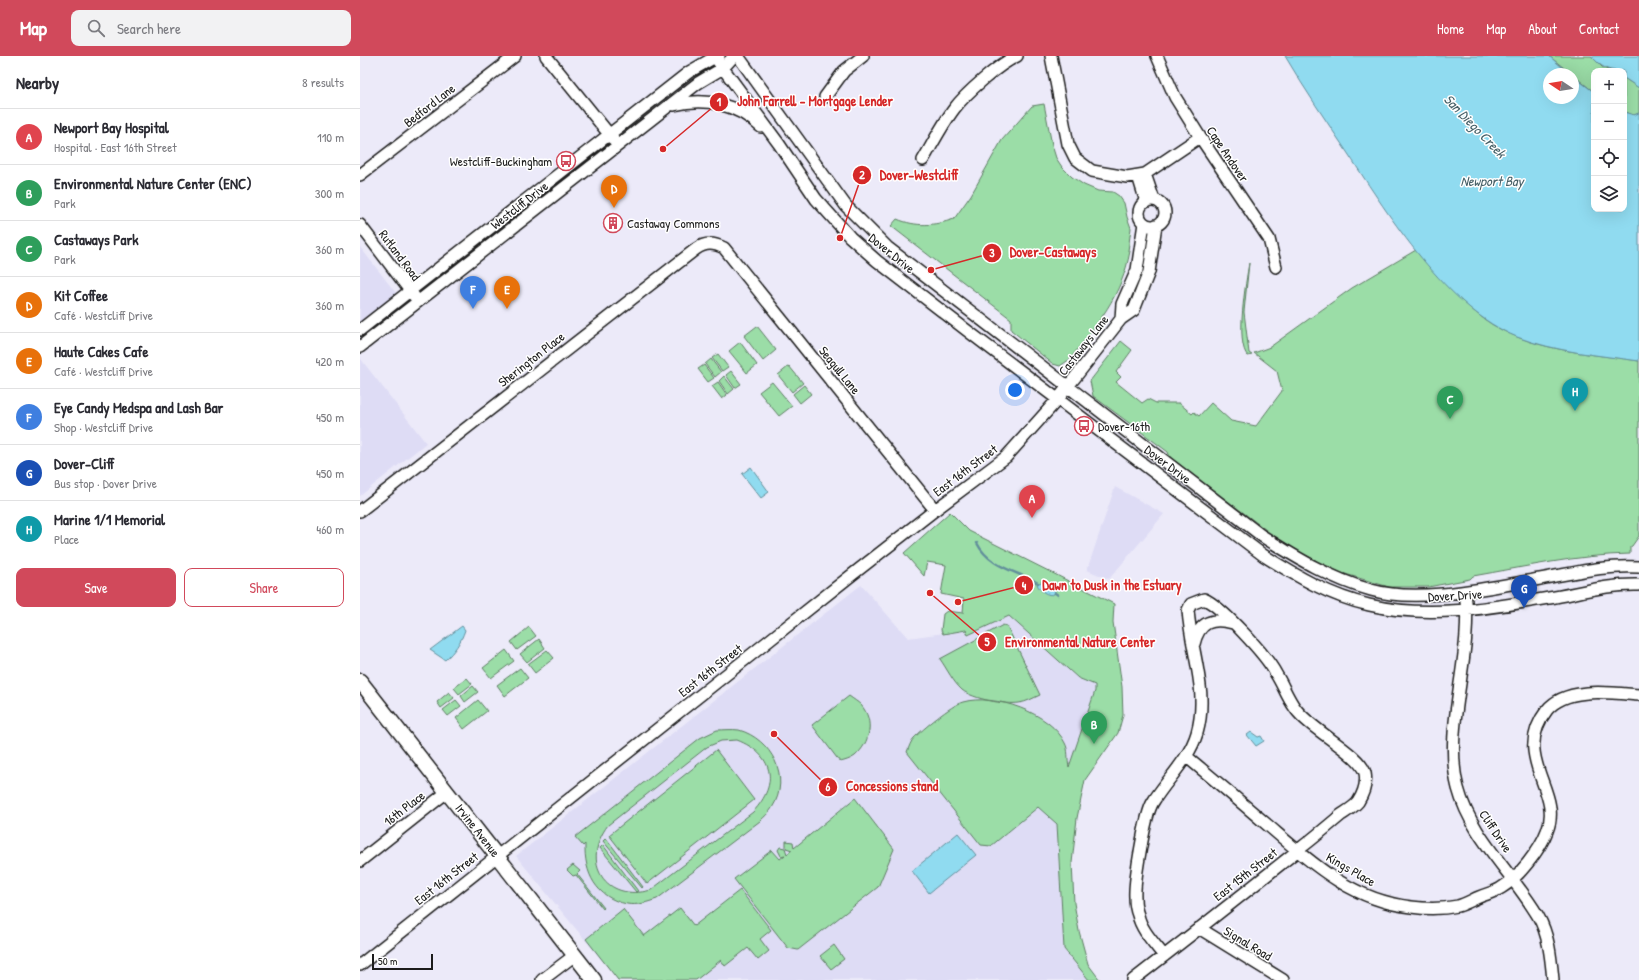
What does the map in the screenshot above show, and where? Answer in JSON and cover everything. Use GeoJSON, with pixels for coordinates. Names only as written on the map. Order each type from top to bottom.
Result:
{"type":"FeatureCollection","features":[{"type":"Feature","properties":{"kind":"main road","name":"Irvine Avenue"},"geometry":{"type":"LineString","coordinates":[[360,681],[498,855],[594,980]]}},
{"type":"Feature","properties":{"kind":"street","name":"Bedford Lane"},"geometry":{"type":"LineString","coordinates":[[360,175],[515,56]]}},
{"type":"Feature","properties":{"kind":"street"},"geometry":{"type":"LineString","coordinates":[[546,56],[619,145]]}},
{"type":"Feature","properties":{"kind":"street","name":"Westcliff Drive"},"geometry":{"type":"LineString","coordinates":[[360,330],[689,72],[716,56]]}},
{"type":"Feature","properties":{"kind":"street","name":"Dover Drive"},"geometry":{"type":"LineString","coordinates":[[716,56],[816,198],[850,237],[877,261],[1263,555],[1296,576],[1332,592],[1367,604],[1404,610],[1468,610],[1549,598],[1604,587],[1639,585]]}},
{"type":"Feature","properties":{"kind":"street","name":"Westcliff Drive"},"geometry":{"type":"LineString","coordinates":[[360,348],[418,301],[698,83],[723,68],[734,56]]}},
{"type":"Feature","properties":{"kind":"street","name":"Dover Drive"},"geometry":{"type":"LineString","coordinates":[[738,56],[846,206],[886,247],[1262,536],[1303,562],[1338,579],[1372,590],[1411,595],[1465,592],[1596,568],[1639,567]]}},
{"type":"Feature","properties":{"kind":"street"},"geometry":{"type":"LineString","coordinates":[[825,97],[844,71],[862,56]]}},
{"type":"Feature","properties":{"kind":"street"},"geometry":{"type":"LineString","coordinates":[[923,160],[954,109],[982,82],[1011,59],[1018,56]]}},
{"type":"Feature","properties":{"kind":"street"},"geometry":{"type":"LineString","coordinates":[[1051,56],[1068,144],[1075,158],[1092,171],[1112,176],[1142,175],[1200,137]]}},
{"type":"Feature","properties":{"kind":"street","name":"Cape Andover"},"geometry":{"type":"LineString","coordinates":[[1157,56],[1168,84],[1200,137],[1269,239],[1276,267]]}},
{"type":"Feature","properties":{"kind":"street"},"geometry":{"type":"LineString","coordinates":[[669,106],[686,102],[702,101],[730,107],[755,121],[779,144]]}},
{"type":"Feature","properties":{"kind":"street","name":"Castaways Lane"},"geometry":{"type":"LineString","coordinates":[[1142,175],[1150,201]]}},
{"type":"Feature","properties":{"kind":"street","name":"Castaways Lane"},"geometry":{"type":"LineString","coordinates":[[1067,387],[1121,319],[1134,310],[1149,272],[1156,225],[1162,220],[1164,212],[1161,204],[1150,201],[1142,204],[1139,212],[1139,216],[1144,223],[1137,268],[1122,304],[1121,319]]}},
{"type":"Feature","properties":{"kind":"street"},"geometry":{"type":"LineString","coordinates":[[1144,223],[1156,225]]}},
{"type":"Feature","properties":{"kind":"street","name":"Rutland Road"},"geometry":{"type":"LineString","coordinates":[[360,225],[418,301]]}},
{"type":"Feature","properties":{"kind":"street","name":"Sherington Place"},"geometry":{"type":"LineString","coordinates":[[360,511],[696,248],[709,243],[717,244],[724,248]]}},
{"type":"Feature","properties":{"kind":"street"},"geometry":{"type":"LineString","coordinates":[[877,261],[886,247]]}},
{"type":"Feature","properties":{"kind":"street","name":"Seagull Lane"},"geometry":{"type":"LineString","coordinates":[[724,248],[934,510]]}},
{"type":"Feature","properties":{"kind":"street"},"geometry":{"type":"LineString","coordinates":[[1137,268],[1149,272]]}},
{"type":"Feature","properties":{"kind":"street","name":"East 16th Street"},"geometry":{"type":"LineString","coordinates":[[360,965],[934,510],[1006,457],[1067,387]]}},
{"type":"Feature","properties":{"kind":"street","name":"Cliff Drive"},"geometry":{"type":"LineString","coordinates":[[1465,592],[1468,610],[1467,630],[1455,730],[1454,761],[1458,786],[1464,807],[1473,826],[1538,916],[1551,952],[1553,980]]}},
{"type":"Feature","properties":{"kind":"street"},"geometry":{"type":"LineString","coordinates":[[1164,956],[1147,934],[1138,917],[1134,897],[1147,817],[1152,804],[1186,757],[1197,734],[1203,704],[1188,610],[1191,604],[1196,600],[1204,599],[1213,603],[1233,623]]}},
{"type":"Feature","properties":{"kind":"street"},"geometry":{"type":"LineString","coordinates":[[1193,647],[1196,634],[1204,625],[1212,620],[1221,620],[1233,623]]}},
{"type":"Feature","properties":{"kind":"street","name":"East 15th Street"},"geometry":{"type":"LineString","coordinates":[[1133,980],[1357,803],[1366,783],[1365,773],[1359,762],[1311,726],[1299,714],[1267,660],[1233,623]]}},
{"type":"Feature","properties":{"kind":"street","name":"Kings Place"},"geometry":{"type":"LineString","coordinates":[[1186,757],[1326,874],[1362,895],[1392,905],[1426,909],[1458,906],[1501,888],[1525,865],[1540,845],[1548,831],[1551,814],[1534,756],[1534,740],[1539,722],[1548,709],[1560,699],[1576,694],[1639,694]]}},
{"type":"Feature","properties":{"kind":"street","name":"16th Place"},"geometry":{"type":"LineString","coordinates":[[360,861],[447,792]]}},
{"type":"Feature","properties":{"kind":"street","name":"Signal Road"},"geometry":{"type":"LineString","coordinates":[[1199,928],[1283,980]]}},
{"type":"Feature","properties":{"kind":"street"},"geometry":{"type":"LineString","coordinates":[[542,980],[575,955]]}},
{"type":"Feature","properties":{"kind":"shaded area"},"geometry":{"type":"Polygon","coordinates":[[[360,247],[399,297],[360,325],[360,247]]]}},
{"type":"Feature","properties":{"kind":"shaded area"},"geometry":{"type":"Polygon","coordinates":[[[360,358],[426,443],[360,496],[360,358]]]}},
{"type":"Feature","properties":{"kind":"shaded area"},"geometry":{"type":"Polygon","coordinates":[[[1115,487],[1164,514],[1109,579],[1087,570],[1115,487]]]}},
{"type":"Feature","properties":{"kind":"shaded area"},"geometry":{"type":"Polygon","coordinates":[[[861,585],[908,638],[966,630],[968,635],[1009,616],[1078,678],[1095,684],[1095,691],[1069,768],[1058,824],[1057,841],[1064,949],[1089,980],[618,980],[516,856],[861,585]]]}},
{"type":"Feature","properties":{"kind":"green space"},"geometry":{"type":"Polygon","coordinates":[[[1549,56],[1591,56],[1604,68],[1591,68],[1591,90],[1579,80],[1579,68],[1564,68],[1549,56]]]}},
{"type":"Feature","properties":{"kind":"green space"},"geometry":{"type":"Polygon","coordinates":[[[1627,80],[1639,88],[1639,113],[1634,115],[1627,113],[1627,80]]]}},
{"type":"Feature","properties":{"kind":"green space"},"geometry":{"type":"Polygon","coordinates":[[[1044,104],[1052,145],[1056,158],[1062,167],[1072,177],[1084,185],[1098,191],[1113,192],[1119,196],[1124,203],[1131,228],[1128,251],[1130,251],[1121,282],[1115,296],[1099,321],[1070,359],[1060,366],[1053,364],[1011,330],[1011,319],[891,226],[897,219],[904,222],[925,225],[954,219],[971,195],[1002,140],[1032,106],[1044,104]]]}},
{"type":"Feature","properties":{"kind":"green space"},"geometry":{"type":"Polygon","coordinates":[[[1416,250],[1465,304],[1474,312],[1501,330],[1520,338],[1559,349],[1639,361],[1639,536],[1630,547],[1630,554],[1551,562],[1473,576],[1470,579],[1428,587],[1389,587],[1342,573],[1301,553],[1270,533],[1170,457],[1168,452],[1093,396],[1090,381],[1121,341],[1132,350],[1116,372],[1121,377],[1116,382],[1142,403],[1148,399],[1156,403],[1179,403],[1192,414],[1194,412],[1199,416],[1211,403],[1231,421],[1256,426],[1282,391],[1277,371],[1254,353],[1270,347],[1352,288],[1416,250]]]}},
{"type":"Feature","properties":{"kind":"green space"},"geometry":{"type":"Polygon","coordinates":[[[1249,263],[1244,312],[1249,353],[1252,355],[1248,356],[1244,349],[1242,339],[1242,312],[1249,263]]]}},
{"type":"Feature","properties":{"kind":"green space"},"geometry":{"type":"Polygon","coordinates":[[[757,326],[776,350],[763,361],[744,336],[757,326]]]}},
{"type":"Feature","properties":{"kind":"green space"},"geometry":{"type":"Polygon","coordinates":[[[740,342],[757,365],[747,373],[729,351],[740,342]]]}},
{"type":"Feature","properties":{"kind":"green space"},"geometry":{"type":"Polygon","coordinates":[[[718,354],[728,367],[722,371],[712,358],[718,354]]]}},
{"type":"Feature","properties":{"kind":"green space"},"geometry":{"type":"Polygon","coordinates":[[[711,359],[721,372],[715,377],[705,364],[711,359]]]}},
{"type":"Feature","properties":{"kind":"green space"},"geometry":{"type":"Polygon","coordinates":[[[704,365],[714,378],[708,382],[698,369],[704,365]]]}},
{"type":"Feature","properties":{"kind":"green space"},"geometry":{"type":"Polygon","coordinates":[[[789,366],[803,383],[792,392],[778,375],[789,366]]]}},
{"type":"Feature","properties":{"kind":"green space"},"geometry":{"type":"Polygon","coordinates":[[[731,371],[741,384],[735,388],[726,375],[731,371]]]}},
{"type":"Feature","properties":{"kind":"green space"},"geometry":{"type":"Polygon","coordinates":[[[724,376],[734,389],[728,394],[719,381],[724,376]]]}},
{"type":"Feature","properties":{"kind":"green space"},"geometry":{"type":"Polygon","coordinates":[[[718,382],[727,395],[722,399],[712,386],[718,382]]]}},
{"type":"Feature","properties":{"kind":"green space"},"geometry":{"type":"Polygon","coordinates":[[[772,382],[792,406],[779,416],[759,392],[772,382]]]}},
{"type":"Feature","properties":{"kind":"green space"},"geometry":{"type":"Polygon","coordinates":[[[804,385],[811,394],[800,403],[793,394],[804,385]]]}},
{"type":"Feature","properties":{"kind":"green space"},"geometry":{"type":"Polygon","coordinates":[[[950,512],[969,531],[1114,604],[1113,622],[1122,687],[1123,715],[1118,733],[1085,780],[1077,818],[1072,863],[1074,903],[1079,931],[1088,964],[1100,980],[1089,980],[1064,949],[1057,824],[1038,807],[991,846],[981,845],[907,752],[914,738],[930,723],[945,712],[963,702],[990,700],[1020,708],[1035,714],[1048,723],[1058,732],[1065,743],[1069,767],[1095,691],[1095,685],[1078,678],[1009,616],[968,635],[966,630],[943,634],[941,630],[943,614],[947,611],[963,613],[964,599],[941,594],[946,565],[927,562],[924,576],[904,553],[950,512]]]}},
{"type":"Feature","properties":{"kind":"green space"},"geometry":{"type":"Polygon","coordinates":[[[1003,625],[1007,626],[1040,695],[1027,701],[1013,703],[998,702],[981,699],[967,693],[956,683],[940,659],[1003,625]]]}},
{"type":"Feature","properties":{"kind":"green space"},"geometry":{"type":"Polygon","coordinates":[[[529,627],[536,636],[517,650],[511,642],[529,627]]]}},
{"type":"Feature","properties":{"kind":"green space"},"geometry":{"type":"Polygon","coordinates":[[[539,639],[545,648],[527,662],[520,654],[539,639]]]}},
{"type":"Feature","properties":{"kind":"green space"},"geometry":{"type":"Polygon","coordinates":[[[506,650],[514,661],[491,678],[483,668],[506,650]]]}},
{"type":"Feature","properties":{"kind":"green space"},"geometry":{"type":"Polygon","coordinates":[[[547,650],[554,658],[535,673],[528,664],[547,650]]]}},
{"type":"Feature","properties":{"kind":"green space"},"geometry":{"type":"Polygon","coordinates":[[[520,668],[528,678],[505,696],[497,685],[520,668]]]}},
{"type":"Feature","properties":{"kind":"green space"},"geometry":{"type":"Polygon","coordinates":[[[467,678],[472,684],[459,694],[454,688],[467,678]]]}},
{"type":"Feature","properties":{"kind":"green space"},"geometry":{"type":"Polygon","coordinates":[[[473,686],[478,692],[465,702],[461,696],[473,686]]]}},
{"type":"Feature","properties":{"kind":"green space"},"geometry":{"type":"Polygon","coordinates":[[[449,692],[454,698],[441,708],[437,702],[449,692]]]}},
{"type":"Feature","properties":{"kind":"green space"},"geometry":{"type":"Polygon","coordinates":[[[849,696],[861,705],[865,711],[868,718],[869,732],[860,751],[852,758],[840,762],[812,725],[849,696]]]}},
{"type":"Feature","properties":{"kind":"green space"},"geometry":{"type":"Polygon","coordinates":[[[456,700],[461,706],[448,716],[443,710],[456,700]]]}},
{"type":"Feature","properties":{"kind":"green space"},"geometry":{"type":"Polygon","coordinates":[[[478,700],[487,711],[464,729],[456,718],[478,700]]]}},
{"type":"Feature","properties":{"kind":"green space"},"geometry":{"type":"Polygon","coordinates":[[[717,730],[739,730],[750,735],[769,750],[779,772],[780,784],[778,796],[772,808],[760,821],[657,899],[635,904],[627,904],[616,901],[607,896],[594,883],[587,865],[585,844],[583,846],[575,837],[700,738],[717,730]],[[737,740],[721,741],[707,747],[608,825],[600,839],[596,853],[597,865],[602,876],[610,885],[621,891],[635,892],[651,890],[753,812],[762,801],[767,790],[769,770],[765,761],[749,746],[737,740]]]}},
{"type":"Feature","properties":{"kind":"green space"},"geometry":{"type":"Polygon","coordinates":[[[716,750],[754,800],[647,884],[609,835],[716,750]]]}},
{"type":"Feature","properties":{"kind":"green space"},"geometry":{"type":"Polygon","coordinates":[[[855,798],[894,849],[878,887],[798,950],[788,948],[734,879],[772,850],[780,859],[785,855],[781,856],[778,850],[780,847],[785,848],[787,854],[792,850],[786,848],[786,841],[793,842],[794,848],[855,798]]]}},
{"type":"Feature","properties":{"kind":"green space"},"geometry":{"type":"Polygon","coordinates":[[[606,838],[643,887],[642,888],[603,841],[606,838]]]}},
{"type":"Feature","properties":{"kind":"green space"},"geometry":{"type":"Polygon","coordinates":[[[603,845],[638,891],[636,892],[600,848],[603,845]]]}},
{"type":"Feature","properties":{"kind":"green space"},"geometry":{"type":"Polygon","coordinates":[[[573,865],[580,871],[577,874],[604,908],[603,909],[576,875],[573,876],[567,870],[573,865]]]}},
{"type":"Feature","properties":{"kind":"green space"},"geometry":{"type":"Polygon","coordinates":[[[740,890],[771,930],[760,939],[769,951],[758,960],[748,948],[725,966],[721,960],[696,980],[618,980],[586,939],[623,909],[644,936],[680,908],[694,926],[740,890]]]}},
{"type":"Feature","properties":{"kind":"green space"},"geometry":{"type":"Polygon","coordinates":[[[834,945],[844,959],[831,969],[820,956],[834,945]]]}},
{"type":"Feature","properties":{"kind":"water","name":"Newport Bay"},"geometry":{"type":"Polygon","coordinates":[[[1285,56],[1549,56],[1563,68],[1543,68],[1543,104],[1579,104],[1579,81],[1591,90],[1591,212],[1627,212],[1627,113],[1634,115],[1639,113],[1639,361],[1562,350],[1532,342],[1517,337],[1491,324],[1467,305],[1444,283],[1401,232],[1300,81],[1285,56]]]}},
{"type":"Feature","properties":{"kind":"water"},"geometry":{"type":"Polygon","coordinates":[[[1591,56],[1639,56],[1639,88],[1627,80],[1627,68],[1605,68],[1591,56]]]}},
{"type":"Feature","properties":{"kind":"water"},"geometry":{"type":"Polygon","coordinates":[[[751,467],[769,492],[761,498],[742,474],[751,467]]]}},
{"type":"Feature","properties":{"kind":"water"},"geometry":{"type":"Polygon","coordinates":[[[1041,582],[1053,585],[1055,591],[1054,594],[1049,595],[1042,591],[1037,584],[1041,582]]]}},
{"type":"Feature","properties":{"kind":"water"},"geometry":{"type":"Polygon","coordinates":[[[462,626],[465,630],[459,643],[445,660],[430,650],[462,626]]]}},
{"type":"Feature","properties":{"kind":"water"},"geometry":{"type":"Polygon","coordinates":[[[1251,732],[1258,737],[1261,736],[1264,741],[1256,746],[1247,735],[1251,732]]]}},
{"type":"Feature","properties":{"kind":"water"},"geometry":{"type":"Polygon","coordinates":[[[958,833],[976,855],[929,893],[912,871],[958,833]]]}},
{"type":"Feature","properties":{"kind":"waterway"},"geometry":{"type":"LineString","coordinates":[[977,543],[988,558],[1004,568],[1038,583]]}},
{"type":"Feature","properties":{"kind":"place","name":"John Farrell - Mortgage Lender"},"geometry":{"type":"Point","coordinates":[663,149]}},
{"type":"Feature","properties":{"kind":"place","name":"Westcliff-Buckingham"},"geometry":{"type":"Point","coordinates":[566,161]}},
{"type":"Feature","properties":{"kind":"place","name":"Kit Coffee"},"geometry":{"type":"Point","coordinates":[614,208]}},
{"type":"Feature","properties":{"kind":"place","name":"Castaway Commons"},"geometry":{"type":"Point","coordinates":[613,223]}},
{"type":"Feature","properties":{"kind":"place","name":"Dover-Westcliff"},"geometry":{"type":"Point","coordinates":[840,238]}},
{"type":"Feature","properties":{"kind":"place","name":"Dover-Castaways"},"geometry":{"type":"Point","coordinates":[931,270]}},
{"type":"Feature","properties":{"kind":"place","name":"Eye Candy Medspa and Lash Bar"},"geometry":{"type":"Point","coordinates":[473,309]}},
{"type":"Feature","properties":{"kind":"place","name":"Haute Cakes Cafe"},"geometry":{"type":"Point","coordinates":[507,309]}},
{"type":"Feature","properties":{"kind":"place","name":"Marine 1/1 Memorial"},"geometry":{"type":"Point","coordinates":[1575,411]}},
{"type":"Feature","properties":{"kind":"place","name":"Castaways Park"},"geometry":{"type":"Point","coordinates":[1450,419]}},
{"type":"Feature","properties":{"kind":"place","name":"Dover-16th"},"geometry":{"type":"Point","coordinates":[1084,426]}},
{"type":"Feature","properties":{"kind":"place","name":"Newport Bay Hospital"},"geometry":{"type":"Point","coordinates":[1032,518]}},
{"type":"Feature","properties":{"kind":"place","name":"Environmental Nature Center"},"geometry":{"type":"Point","coordinates":[930,593]}},
{"type":"Feature","properties":{"kind":"place","name":"Dawn to Dusk in the Estuary"},"geometry":{"type":"Point","coordinates":[958,602]}},
{"type":"Feature","properties":{"kind":"place","name":"Dover-Cliff"},"geometry":{"type":"Point","coordinates":[1524,608]}},
{"type":"Feature","properties":{"kind":"place","name":"Concessions stand"},"geometry":{"type":"Point","coordinates":[774,734]}},
{"type":"Feature","properties":{"kind":"place","name":"Environmental Nature Center (ENC)"},"geometry":{"type":"Point","coordinates":[1094,744]}},
{"type":"Feature","properties":{"kind":"water label","name":"San Diego Creek"},"geometry":{"type":"Point","coordinates":[1475,126]}}]}
